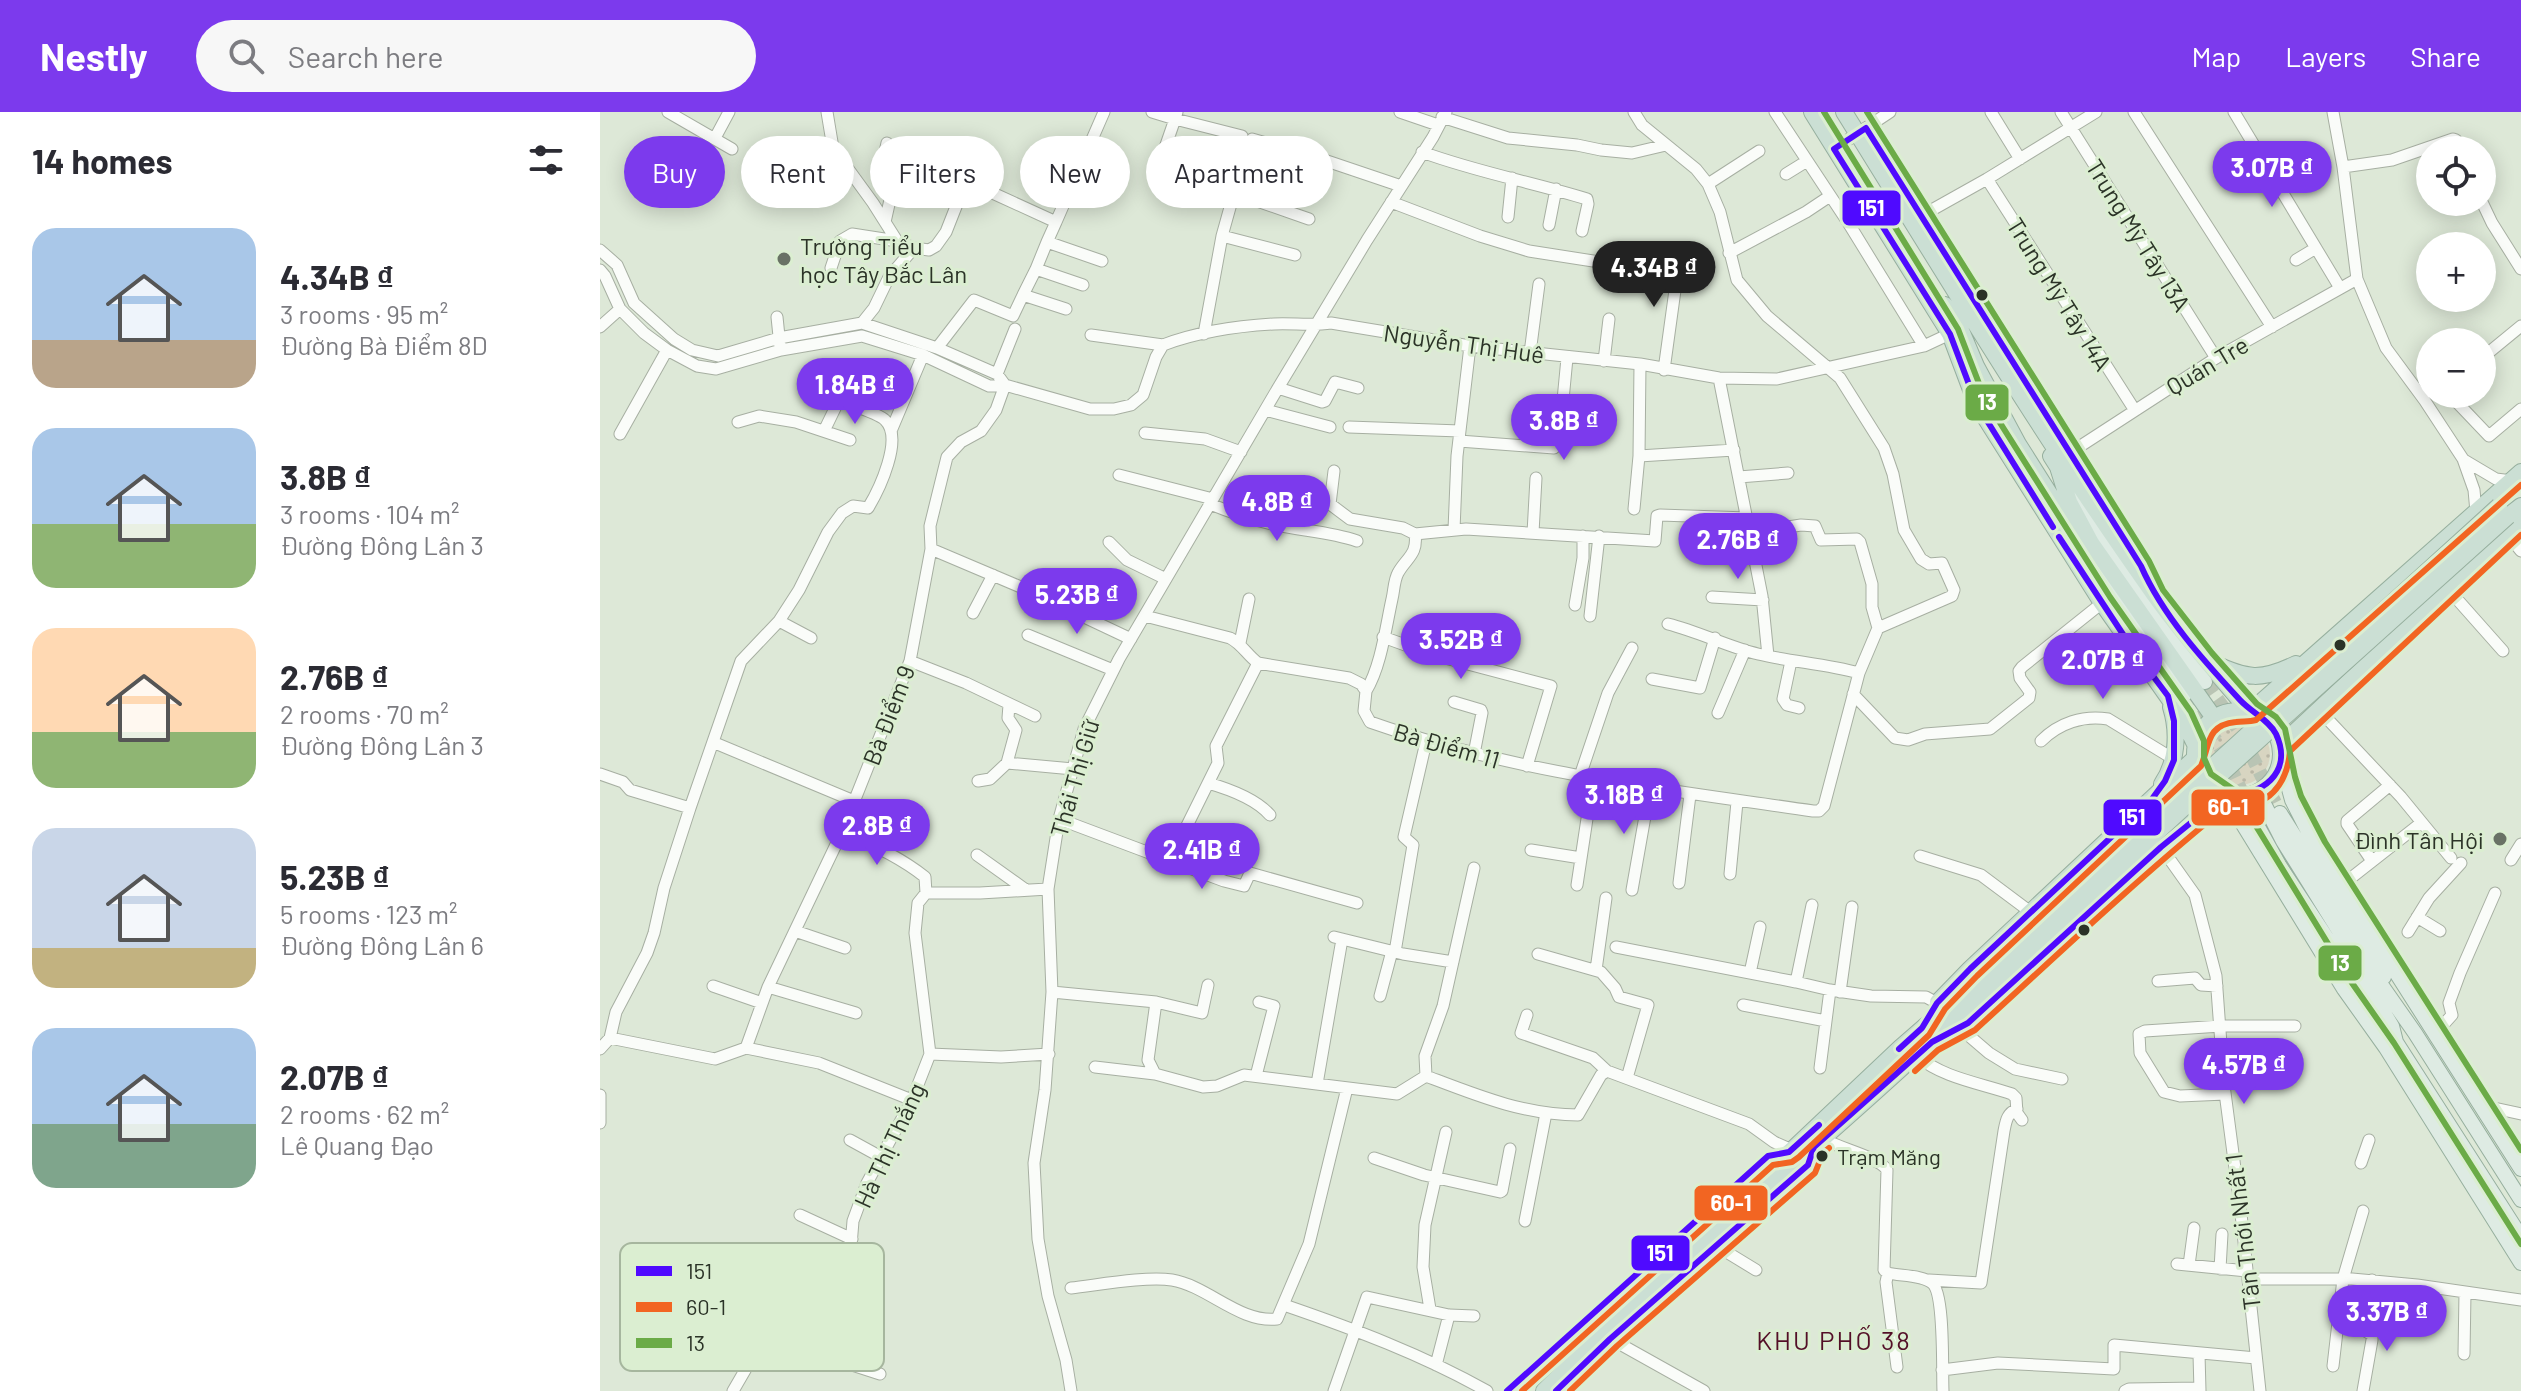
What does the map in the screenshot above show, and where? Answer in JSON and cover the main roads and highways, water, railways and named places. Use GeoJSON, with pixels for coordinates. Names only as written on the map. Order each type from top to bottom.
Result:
{"type":"FeatureCollection","features":[{"type":"Feature","properties":{"kind":"highway"},"geometry":{"type":"LineString","coordinates":[[1812,112],[1955,331],[2102,603],[2174,705],[2204,781],[2225,795],[2236,797],[2258,792],[2277,772],[2280,753],[2277,735],[2270,725],[2250,712],[2154,595],[2141,566],[2063,459],[1921,216],[1899,191]]}},
{"type":"Feature","properties":{"kind":"highway"},"geometry":{"type":"LineString","coordinates":[[1820,112],[1837,146]]}},
{"type":"Feature","properties":{"kind":"highway"},"geometry":{"type":"LineString","coordinates":[[1844,112],[1861,131],[1899,191],[2030,423],[2063,459],[2069,502],[2091,543],[2214,718]]}},
{"type":"Feature","properties":{"kind":"highway"},"geometry":{"type":"LineString","coordinates":[[1855,112],[1861,131]]}},
{"type":"Feature","properties":{"kind":"highway"},"geometry":{"type":"LineString","coordinates":[[1955,331],[1976,403],[1996,436],[2061,531],[2091,543]]}},
{"type":"Feature","properties":{"kind":"highway"},"geometry":{"type":"LineString","coordinates":[[1993,398],[1996,436]]}},
{"type":"Feature","properties":{"kind":"highway"},"geometry":{"type":"LineString","coordinates":[[1556,1391],[1606,1337],[1917,1056],[1937,1003],[2152,799],[2195,752],[2200,732],[2214,718],[2228,711],[2250,712],[2305,660],[2476,512],[2519,480]]}},
{"type":"Feature","properties":{"kind":"highway"},"geometry":{"type":"LineString","coordinates":[[2280,753],[2318,709],[2507,534],[2519,480]]}},
{"type":"Feature","properties":{"kind":"highway"},"geometry":{"type":"LineString","coordinates":[[1507,1391],[1927,1035],[2514,513]]}},
{"type":"Feature","properties":{"kind":"highway"},"geometry":{"type":"LineString","coordinates":[[2210,662],[2256,668],[2305,660]]}},
{"type":"Feature","properties":{"kind":"highway"},"geometry":{"type":"LineString","coordinates":[[2305,660],[2324,685],[2343,687]]}},
{"type":"Feature","properties":{"kind":"highway"},"geometry":{"type":"LineString","coordinates":[[2152,799],[2152,786],[2167,755],[2168,730],[2174,705]]}},
{"type":"Feature","properties":{"kind":"highway"},"geometry":{"type":"LineString","coordinates":[[2152,799],[2165,781],[2174,760],[2174,705]]}},
{"type":"Feature","properties":{"kind":"highway"},"geometry":{"type":"LineString","coordinates":[[1927,1035],[1961,1029],[2161,847],[2225,795]]}},
{"type":"Feature","properties":{"kind":"highway"},"geometry":{"type":"LineString","coordinates":[[2152,799],[2174,813],[2181,830]]}},
{"type":"Feature","properties":{"kind":"highway"},"geometry":{"type":"LineString","coordinates":[[1544,1391],[1808,1165],[1819,1143]]}},
{"type":"Feature","properties":{"kind":"highway"},"geometry":{"type":"LineString","coordinates":[[1516,1391],[1628,1288]]}},
{"type":"Feature","properties":{"kind":"main road"},"geometry":{"type":"LineString","coordinates":[[2063,459],[2119,563],[2205,682]]}},
{"type":"Feature","properties":{"kind":"main road"},"geometry":{"type":"LineString","coordinates":[[2061,531],[2126,613],[2174,705]]}},
{"type":"Feature","properties":{"kind":"main road"},"geometry":{"type":"LineString","coordinates":[[2280,753],[2292,800],[2316,847],[2521,1169]]}},
{"type":"Feature","properties":{"kind":"main road"},"geometry":{"type":"LineString","coordinates":[[2258,792],[2283,841],[2354,955],[2392,1026],[2396,1042]]}},
{"type":"Feature","properties":{"kind":"main road"},"geometry":{"type":"LineString","coordinates":[[2225,795],[2344,989],[2379,1038],[2521,1263]]}},
{"type":"Feature","properties":{"kind":"main road"},"geometry":{"type":"LineString","coordinates":[[2280,813],[2388,984],[2415,1033]]}},
{"type":"Feature","properties":{"kind":"main road"},"geometry":{"type":"LineString","coordinates":[[2258,827],[2288,879],[2521,1237]]}},
{"type":"Feature","properties":{"kind":"main road"},"geometry":{"type":"LineString","coordinates":[[2354,955],[2380,983],[2415,1033],[2521,1200]]}},
{"type":"Feature","properties":{"kind":"main road"},"geometry":{"type":"LineString","coordinates":[[2416,1008],[2446,1081]]}},
{"type":"Feature","properties":{"kind":"main road"},"geometry":{"type":"LineString","coordinates":[[2379,1038],[2409,1063]]}},
{"type":"Feature","properties":{"kind":"tunnel"},"geometry":{"type":"LineString","coordinates":[[2205,682],[2239,730],[2280,813]]}},
{"type":"Feature","properties":{"kind":"tunnel"},"geometry":{"type":"LineString","coordinates":[[2185,694],[2222,750],[2258,827]]}},
{"type":"Feature","properties":{"kind":"place","name":"Trường Tiểu học Tây Bắc Lân"},"geometry":{"type":"Point","coordinates":[784,259]}},
{"type":"Feature","properties":{"kind":"place","name":"Đình Tân Hội"},"geometry":{"type":"Point","coordinates":[2500,839]}},
{"type":"Feature","properties":{"kind":"place","name":"Trạm Măng"},"geometry":{"type":"Point","coordinates":[1822,1156]}},
{"type":"Feature","properties":{"kind":"district","name":"KHU PHỐ 38"},"geometry":{"type":"Point","coordinates":[1834,1339]}}]}
